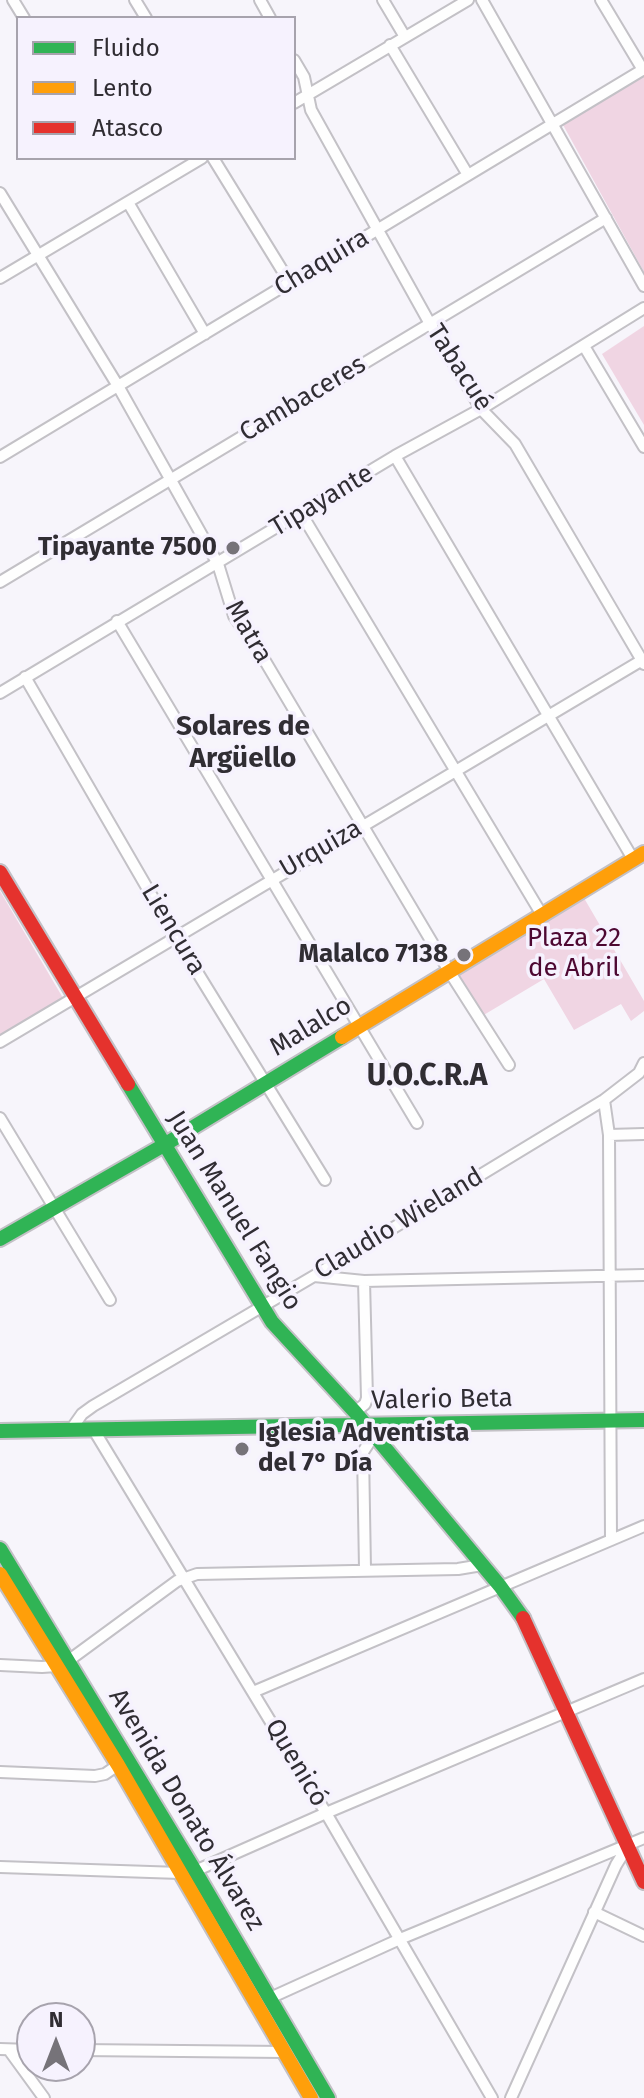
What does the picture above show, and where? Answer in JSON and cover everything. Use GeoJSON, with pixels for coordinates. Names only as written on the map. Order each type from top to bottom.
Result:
{"type":"FeatureCollection","features":[{"type":"Feature","properties":{"kind":"main road","name":"Malalco"},"geometry":{"type":"LineString","coordinates":[[0,1239],[164,1145],[639,856]]}},
{"type":"Feature","properties":{"kind":"main road","name":"Juan Manuel Fangio"},"geometry":{"type":"LineString","coordinates":[[0,872],[261,1306],[355,1412],[522,1616],[644,1882]]}},
{"type":"Feature","properties":{"kind":"main road","name":"Valerio Beta"},"geometry":{"type":"LineString","coordinates":[[0,1431],[369,1430],[644,1420]]}},
{"type":"Feature","properties":{"kind":"main road","name":"Avenida Donato Álvarez"},"geometry":{"type":"LineString","coordinates":[[0,1549],[118,1765],[270,1998],[328,2098]]}},
{"type":"Feature","properties":{"kind":"main road","name":"Avenida Donato Álvarez"},"geometry":{"type":"LineString","coordinates":[[0,1574],[62,1663],[188,1872],[311,2098]]}},
{"type":"Feature","properties":{"kind":"street"},"geometry":{"type":"LineString","coordinates":[[383,0],[405,37]]}},
{"type":"Feature","properties":{"kind":"street"},"geometry":{"type":"LineString","coordinates":[[296,102],[468,0]]}},
{"type":"Feature","properties":{"kind":"street"},"geometry":{"type":"LineString","coordinates":[[482,0],[644,286]]}},
{"type":"Feature","properties":{"kind":"street"},"geometry":{"type":"LineString","coordinates":[[601,0],[643,69]]}},
{"type":"Feature","properties":{"kind":"street"},"geometry":{"type":"LineString","coordinates":[[390,45],[468,175]]}},
{"type":"Feature","properties":{"kind":"street","name":"Tabacué"},"geometry":{"type":"LineString","coordinates":[[296,63],[304,77],[311,110],[429,322],[481,409],[515,444],[643,661]]}},
{"type":"Feature","properties":{"kind":"street","name":"Chaquira"},"geometry":{"type":"LineString","coordinates":[[0,457],[643,69]]}},
{"type":"Feature","properties":{"kind":"street"},"geometry":{"type":"LineString","coordinates":[[0,278],[199,160]]}},
{"type":"Feature","properties":{"kind":"street"},"geometry":{"type":"LineString","coordinates":[[214,160],[290,283]]}},
{"type":"Feature","properties":{"kind":"street","name":"Matra"},"geometry":{"type":"LineString","coordinates":[[0,193],[118,386],[218,564],[234,616],[265,661],[449,971],[509,1065]]}},
{"type":"Feature","properties":{"kind":"street"},"geometry":{"type":"LineString","coordinates":[[129,204],[205,334]]}},
{"type":"Feature","properties":{"kind":"street","name":"Cambaceres"},"geometry":{"type":"LineString","coordinates":[[0,582],[606,218]]}},
{"type":"Feature","properties":{"kind":"street","name":"Tipayante"},"geometry":{"type":"LineString","coordinates":[[0,693],[395,456],[481,409],[644,308]]}},
{"type":"Feature","properties":{"kind":"street"},"geometry":{"type":"LineString","coordinates":[[584,346],[644,447]]}},
{"type":"Feature","properties":{"kind":"street"},"geometry":{"type":"LineString","coordinates":[[395,456],[548,716],[639,856]]}},
{"type":"Feature","properties":{"kind":"street"},"geometry":{"type":"LineString","coordinates":[[301,513],[542,915]]}},
{"type":"Feature","properties":{"kind":"street"},"geometry":{"type":"LineString","coordinates":[[117,621],[417,1123]]}},
{"type":"Feature","properties":{"kind":"street","name":"Urquiza"},"geometry":{"type":"LineString","coordinates":[[0,1042],[270,879],[643,661]]}},
{"type":"Feature","properties":{"kind":"street","name":"Liencura"},"geometry":{"type":"LineString","coordinates":[[25,677],[175,936],[325,1180]]}},
{"type":"Feature","properties":{"kind":"street","name":"Claudio Wieland"},"geometry":{"type":"LineString","coordinates":[[70,1431],[82,1414],[93,1406],[604,1100],[639,1073],[644,1063]]}},
{"type":"Feature","properties":{"kind":"street"},"geometry":{"type":"LineString","coordinates":[[604,1100],[609,1135],[611,1540]]}},
{"type":"Feature","properties":{"kind":"street"},"geometry":{"type":"LineString","coordinates":[[0,1118],[110,1300]]}},
{"type":"Feature","properties":{"kind":"street"},"geometry":{"type":"LineString","coordinates":[[609,1135],[644,1134]]}},
{"type":"Feature","properties":{"kind":"street"},"geometry":{"type":"LineString","coordinates":[[314,1276],[364,1281],[644,1275]]}},
{"type":"Feature","properties":{"kind":"street"},"geometry":{"type":"LineString","coordinates":[[355,1412],[367,1398],[364,1281]]}},
{"type":"Feature","properties":{"kind":"street"},"geometry":{"type":"LineString","coordinates":[[365,1569],[363,1452],[369,1430]]}},
{"type":"Feature","properties":{"kind":"street","name":"Quenicó"},"geometry":{"type":"LineString","coordinates":[[95,1432],[326,1813],[492,2098]]}},
{"type":"Feature","properties":{"kind":"street"},"geometry":{"type":"LineString","coordinates":[[253,1692],[644,1526]]}},
{"type":"Feature","properties":{"kind":"street"},"geometry":{"type":"LineString","coordinates":[[0,1665],[62,1663],[184,1577],[197,1574],[458,1569],[482,1565]]}},
{"type":"Feature","properties":{"kind":"street"},"geometry":{"type":"LineString","coordinates":[[0,1867],[188,1872],[644,1679]]}},
{"type":"Feature","properties":{"kind":"street"},"geometry":{"type":"LineString","coordinates":[[0,1772],[95,1776],[105,1774],[118,1765]]}},
{"type":"Feature","properties":{"kind":"street"},"geometry":{"type":"LineString","coordinates":[[270,1998],[400,1939],[644,1838]]}},
{"type":"Feature","properties":{"kind":"street"},"geometry":{"type":"LineString","coordinates":[[511,2098],[594,1912],[629,1844]]}},
{"type":"Feature","properties":{"kind":"street"},"geometry":{"type":"LineString","coordinates":[[594,1912],[644,1936]]}},
{"type":"Feature","properties":{"kind":"street"},"geometry":{"type":"LineString","coordinates":[[4,2050],[44,2098]]}},
{"type":"Feature","properties":{"kind":"street"},"geometry":{"type":"LineString","coordinates":[[96,2050],[284,2052]]}},
{"type":"Feature","properties":{"kind":"green space"},"geometry":{"type":"Polygon","coordinates":[[[644,75],[644,272],[562,123],[644,75]]]}},
{"type":"Feature","properties":{"kind":"green space"},"geometry":{"type":"Polygon","coordinates":[[[644,326],[644,425],[602,354],[644,326]]]}},
{"type":"Feature","properties":{"kind":"green space"},"geometry":{"type":"Polygon","coordinates":[[[0,891],[63,998],[0,1035],[0,891]]]}},
{"type":"Feature","properties":{"kind":"green space","name":"Plaza 22 de Abril"},"geometry":{"type":"Polygon","coordinates":[[[584,898],[644,1001],[644,1011],[631,1021],[621,1004],[574,1030],[544,979],[482,1016],[458,974],[584,898]]]}},
{"type":"Feature","properties":{"kind":"traffic: fast"},"geometry":{"type":"LineString","coordinates":[[0,1239],[164,1145],[342,1037]]}},
{"type":"Feature","properties":{"kind":"traffic: fast"},"geometry":{"type":"LineString","coordinates":[[128,1084],[272,1322],[355,1412],[500,1586],[523,1618]]}},
{"type":"Feature","properties":{"kind":"traffic: fast"},"geometry":{"type":"LineString","coordinates":[[0,1431],[644,1420]]}},
{"type":"Feature","properties":{"kind":"traffic: fast"},"geometry":{"type":"LineString","coordinates":[[0,1549],[328,2098]]}},
{"type":"Feature","properties":{"kind":"traffic: slow"},"geometry":{"type":"LineString","coordinates":[[342,1037],[644,853]]}},
{"type":"Feature","properties":{"kind":"traffic: slow"},"geometry":{"type":"LineString","coordinates":[[0,1574],[118,1765],[311,2098]]}},
{"type":"Feature","properties":{"kind":"traffic: jam"},"geometry":{"type":"LineString","coordinates":[[0,872],[128,1084]]}},
{"type":"Feature","properties":{"kind":"traffic: jam"},"geometry":{"type":"LineString","coordinates":[[523,1618],[644,1882]]}},
{"type":"Feature","properties":{"kind":"place","name":"Tipayante 7500"},"geometry":{"type":"Point","coordinates":[233,548]}},
{"type":"Feature","properties":{"kind":"place","name":"Malalco 7138"},"geometry":{"type":"Point","coordinates":[464,955]}},
{"type":"Feature","properties":{"kind":"place","name":"Iglesia Adventista del 7° Día"},"geometry":{"type":"Point","coordinates":[242,1449]}},
{"type":"Feature","properties":{"kind":"district","name":"Solares de Argüello"},"geometry":{"type":"Point","coordinates":[243,743]}},
{"type":"Feature","properties":{"kind":"district","name":"U.O.C.R.A"},"geometry":{"type":"Point","coordinates":[427,1077]}}]}
